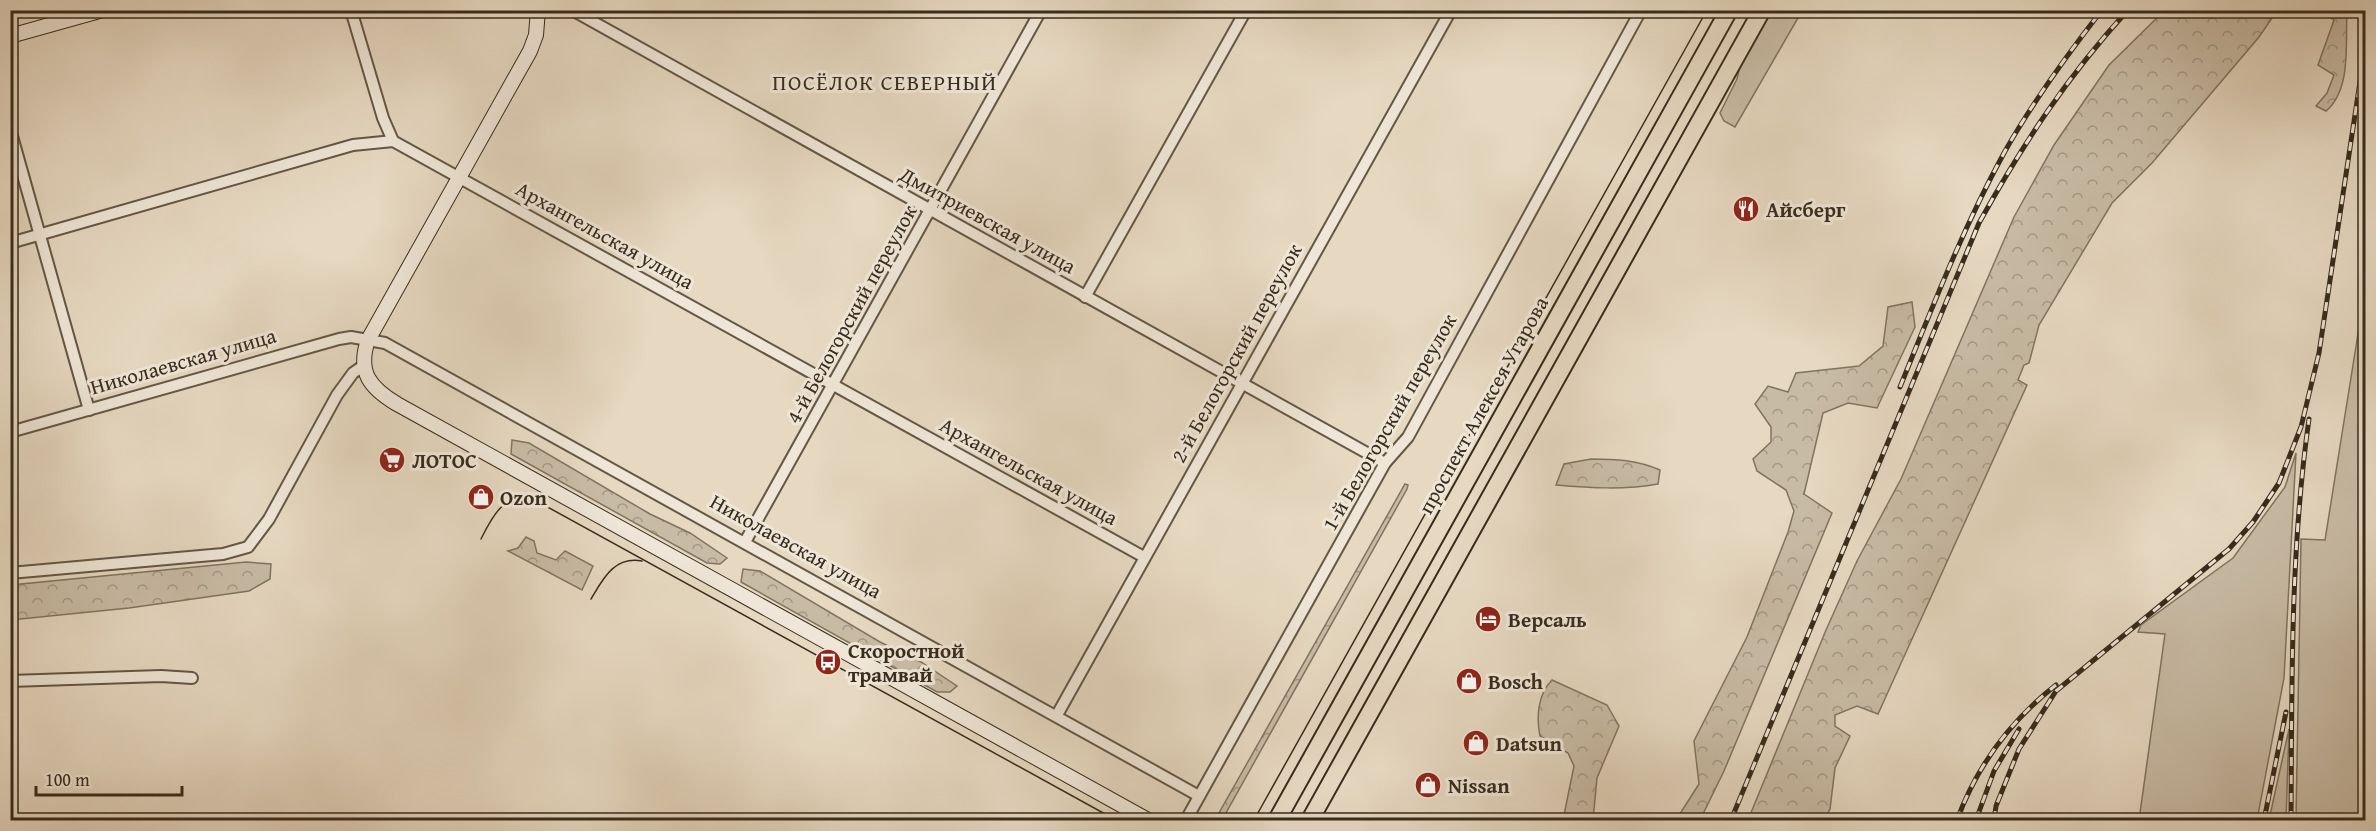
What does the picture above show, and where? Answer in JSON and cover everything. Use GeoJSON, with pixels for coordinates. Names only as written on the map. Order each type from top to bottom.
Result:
{"type":"FeatureCollection","features":[{"type":"Feature","properties":{"kind":"main road"},"geometry":{"type":"LineString","coordinates":[[10,36],[102,10]]}},
{"type":"Feature","properties":{"kind":"main road"},"geometry":{"type":"LineString","coordinates":[[538,10],[536,35],[530,51],[368,340],[363,356],[363,366],[372,386],[397,404],[1148,820]]}},
{"type":"Feature","properties":{"kind":"main road","name":"проспект Алексея Угарова"},"geometry":{"type":"LineString","coordinates":[[1277,820],[1729,10]]}},
{"type":"Feature","properties":{"kind":"main road"},"geometry":{"type":"LineString","coordinates":[[1310,820],[1762,10]]}},
{"type":"Feature","properties":{"kind":"street"},"geometry":{"type":"LineString","coordinates":[[10,243],[353,145],[393,141],[383,118],[351,10]]}},
{"type":"Feature","properties":{"kind":"street","name":"Дмитриевская улица"},"geometry":{"type":"LineString","coordinates":[[572,10],[1385,463]]}},
{"type":"Feature","properties":{"kind":"street"},"geometry":{"type":"LineString","coordinates":[[1085,297],[1246,10]]}},
{"type":"Feature","properties":{"kind":"street","name":"2-й Белогорский переулок"},"geometry":{"type":"LineString","coordinates":[[1057,715],[1451,10]]}},
{"type":"Feature","properties":{"kind":"street","name":"1-й Белогорский переулок"},"geometry":{"type":"LineString","coordinates":[[1186,820],[1385,463],[1408,437],[1641,10]]}},
{"type":"Feature","properties":{"kind":"street","name":"4-й Белогорский переулок"},"geometry":{"type":"LineString","coordinates":[[745,542],[931,211],[1039,11]]}},
{"type":"Feature","properties":{"kind":"street"},"geometry":{"type":"LineString","coordinates":[[10,129],[89,410]]}},
{"type":"Feature","properties":{"kind":"street","name":"Архангельская улица"},"geometry":{"type":"LineString","coordinates":[[393,141],[460,176],[1144,557]]}},
{"type":"Feature","properties":{"kind":"street","name":"Николаевская улица"},"geometry":{"type":"LineString","coordinates":[[10,432],[299,349],[351,337],[385,343],[405,352],[1199,796]]}},
{"type":"Feature","properties":{"kind":"street"},"geometry":{"type":"LineString","coordinates":[[10,573],[223,554],[248,547],[269,519],[337,395],[353,373],[363,366]]}},
{"type":"Feature","properties":{"kind":"street"},"geometry":{"type":"LineString","coordinates":[[10,681],[161,676],[192,678]]}},
{"type":"Feature","properties":{"kind":"green space"},"geometry":{"type":"Polygon","coordinates":[[[2165,10],[2277,11],[2259,37],[2152,163],[2112,203],[2039,325],[2029,363],[2024,365],[2018,380],[2027,385],[1878,714],[1857,706],[1835,715],[1835,726],[1850,736],[1835,768],[1830,809],[1824,820],[1748,820],[1826,630],[1857,561],[1901,479],[2014,217],[2054,145],[2109,65],[2165,10]]]}},
{"type":"Feature","properties":{"kind":"green space"},"geometry":{"type":"Polygon","coordinates":[[[1770,11],[1802,11],[1735,127],[1724,121],[1720,113],[1737,79],[1741,62],[1770,11]]]}},
{"type":"Feature","properties":{"kind":"green space"},"geometry":{"type":"Polygon","coordinates":[[[2320,11],[2347,11],[2344,78],[2334,102],[2326,111],[2316,106],[2327,93],[2334,75],[2318,65],[2334,20],[2320,11]]]}},
{"type":"Feature","properties":{"kind":"green space"},"geometry":{"type":"Polygon","coordinates":[[[2365,290],[2365,820],[2296,820],[2301,539],[2325,540],[2365,290]]]}},
{"type":"Feature","properties":{"kind":"green space"},"geometry":{"type":"Polygon","coordinates":[[[1912,302],[1915,327],[1877,408],[1848,403],[1823,413],[1804,494],[1832,513],[1724,771],[1700,820],[1676,820],[1699,784],[1694,741],[1747,637],[1794,511],[1786,490],[1757,471],[1753,459],[1771,442],[1771,427],[1755,404],[1768,386],[1788,392],[1796,373],[1859,366],[1883,346],[1888,307],[1912,302]]]}},
{"type":"Feature","properties":{"kind":"green space"},"geometry":{"type":"Polygon","coordinates":[[[512,440],[529,443],[650,514],[690,533],[727,558],[720,564],[707,563],[511,454],[512,440]]]}},
{"type":"Feature","properties":{"kind":"green space"},"geometry":{"type":"Polygon","coordinates":[[[2296,453],[2284,678],[2257,820],[2139,820],[2165,634],[2138,632],[2141,625],[2233,558],[2285,487],[2296,453]]]}},
{"type":"Feature","properties":{"kind":"green space"},"geometry":{"type":"Polygon","coordinates":[[[1591,459],[1626,461],[1660,470],[1658,484],[1607,488],[1556,485],[1564,464],[1591,459]]]}},
{"type":"Feature","properties":{"kind":"green space"},"geometry":{"type":"Polygon","coordinates":[[[1405,484],[1408,485],[1407,489],[1222,820],[1215,820],[1405,484]]]}},
{"type":"Feature","properties":{"kind":"green space"},"geometry":{"type":"Polygon","coordinates":[[[526,537],[534,541],[537,553],[556,560],[565,551],[593,566],[582,590],[508,551],[518,548],[526,537]]]}},
{"type":"Feature","properties":{"kind":"green space"},"geometry":{"type":"Polygon","coordinates":[[[246,562],[271,564],[270,579],[249,591],[129,608],[11,620],[11,585],[246,562]]]}},
{"type":"Feature","properties":{"kind":"green space"},"geometry":{"type":"Polygon","coordinates":[[[743,569],[760,571],[880,642],[921,662],[957,686],[950,692],[937,692],[741,582],[743,569]]]}},
{"type":"Feature","properties":{"kind":"green space"},"geometry":{"type":"Polygon","coordinates":[[[1552,680],[1607,705],[1619,726],[1597,778],[1593,820],[1563,820],[1574,766],[1568,753],[1540,736],[1539,729],[1538,714],[1541,699],[1552,680]]]}},
{"type":"Feature","properties":{"kind":"green space"},"geometry":{"type":"Polygon","coordinates":[[[2289,729],[2286,820],[2269,820],[2289,729]]]}},
{"type":"Feature","properties":{"kind":"tram line"},"geometry":{"type":"LineString","coordinates":[[1254,820],[1707,10]]}},
{"type":"Feature","properties":{"kind":"tram line"},"geometry":{"type":"LineString","coordinates":[[481,539],[500,508],[514,499],[533,499],[1116,820]]}},
{"type":"Feature","properties":{"kind":"tram line"},"geometry":{"type":"LineString","coordinates":[[591,599],[610,571],[624,562],[642,561]]}},
{"type":"Feature","properties":{"kind":"railway"},"geometry":{"type":"LineString","coordinates":[[1900,387],[1962,239],[2004,153],[2050,80],[2102,10]]}},
{"type":"Feature","properties":{"kind":"railway"},"geometry":{"type":"LineString","coordinates":[[1731,820],[1979,223],[2012,166],[2065,86],[2128,10]]}},
{"type":"Feature","properties":{"kind":"railway"},"geometry":{"type":"LineString","coordinates":[[1994,820],[1996,806],[2019,749],[2056,691],[2229,549],[2253,522],[2279,483],[2301,427],[2319,353],[2366,42]]}},
{"type":"Feature","properties":{"kind":"railway"},"geometry":{"type":"LineString","coordinates":[[2291,820],[2295,569],[2309,419]]}},
{"type":"Feature","properties":{"kind":"railway"},"geometry":{"type":"LineString","coordinates":[[1957,820],[1974,781],[1997,746],[2024,714],[2056,685]]}},
{"type":"Feature","properties":{"kind":"railway"},"geometry":{"type":"LineString","coordinates":[[2264,820],[2286,712]]}},
{"type":"Feature","properties":{"kind":"railway"},"geometry":{"type":"LineString","coordinates":[[1976,820],[1994,771],[2019,729]]}},
{"type":"Feature","properties":{"kind":"place","name":"Айсберг"},"geometry":{"type":"Point","coordinates":[1746,209]}},
{"type":"Feature","properties":{"kind":"place","name":"ЛОТОС"},"geometry":{"type":"Point","coordinates":[392,460]}},
{"type":"Feature","properties":{"kind":"place","name":"Ozon"},"geometry":{"type":"Point","coordinates":[481,497]}},
{"type":"Feature","properties":{"kind":"place","name":"Версаль"},"geometry":{"type":"Point","coordinates":[1488,619]}},
{"type":"Feature","properties":{"kind":"place","name":"Скоростной трамвай"},"geometry":{"type":"Point","coordinates":[828,662]}},
{"type":"Feature","properties":{"kind":"place","name":"Bosch"},"geometry":{"type":"Point","coordinates":[1469,681]}},
{"type":"Feature","properties":{"kind":"place","name":"Datsun"},"geometry":{"type":"Point","coordinates":[1476,743]}},
{"type":"Feature","properties":{"kind":"place","name":"Nissan"},"geometry":{"type":"Point","coordinates":[1428,785]}},
{"type":"Feature","properties":{"kind":"district","name":"ПОСЁЛОК СЕВЕРНЫЙ"},"geometry":{"type":"Point","coordinates":[885,82]}}]}
